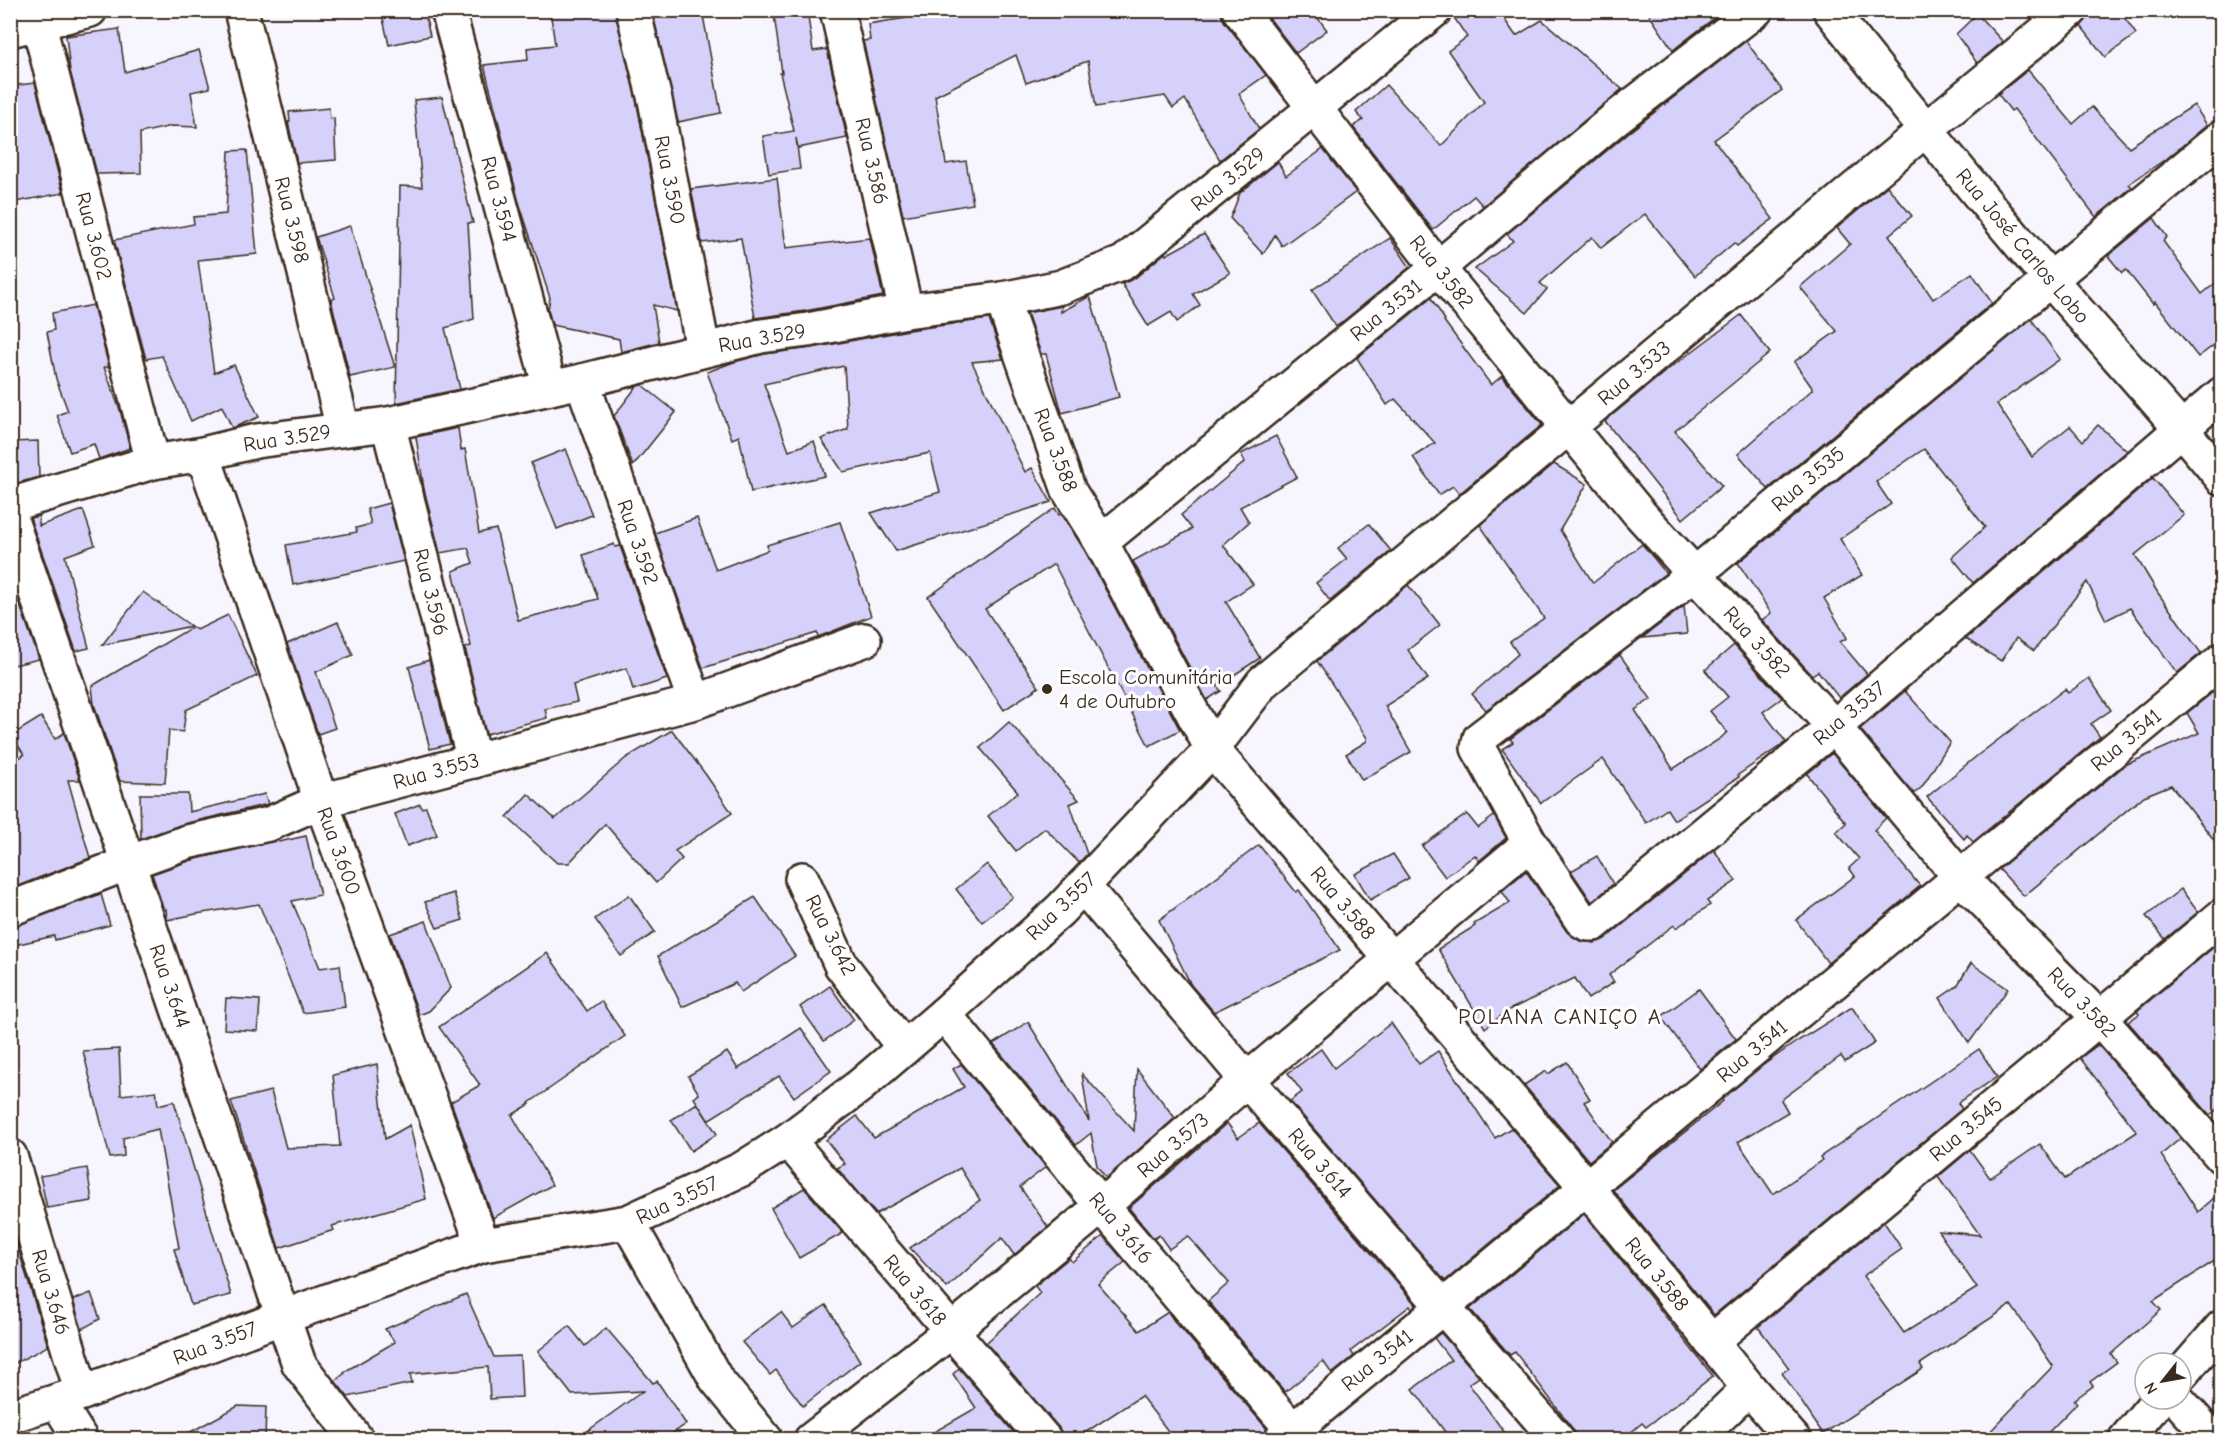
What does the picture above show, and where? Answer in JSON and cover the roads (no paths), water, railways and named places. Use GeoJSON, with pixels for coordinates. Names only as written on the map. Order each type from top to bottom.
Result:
{"type":"FeatureCollection","features":[{"type":"Feature","properties":{"kind":"street"},"geometry":{"type":"LineString","coordinates":[[28,21],[90,10]]}},
{"type":"Feature","properties":{"kind":"street","name":"Rua 3.598"},"geometry":{"type":"LineString","coordinates":[[241,10],[343,429]]}},
{"type":"Feature","properties":{"kind":"street","name":"Rua 3.594"},"geometry":{"type":"LineString","coordinates":[[448,10],[550,388]]}},
{"type":"Feature","properties":{"kind":"street","name":"Rua 3.590"},"geometry":{"type":"LineString","coordinates":[[633,10],[655,100],[703,350]]}},
{"type":"Feature","properties":{"kind":"street","name":"Rua 3.586"},"geometry":{"type":"LineString","coordinates":[[837,10],[906,311]]}},
{"type":"Feature","properties":{"kind":"street","name":"Rua 3.582"},"geometry":{"type":"LineString","coordinates":[[1239,10],[1438,268],[1639,513],[1834,727],[1961,878],[2098,1018],[2222,1157]]}},
{"type":"Feature","properties":{"kind":"street","name":"Rua 3.529"},"geometry":{"type":"LineString","coordinates":[[10,505],[153,462],[203,454],[256,441],[388,424],[582,381],[761,336],[808,330],[906,311],[1002,299],[1061,287],[1123,263],[1435,10]]}},
{"type":"Feature","properties":{"kind":"street","name":"Rua 3.531"},"geometry":{"type":"LineString","coordinates":[[1101,542],[1438,268],[1616,118],[1756,10]]}},
{"type":"Feature","properties":{"kind":"street","name":"Rua José Carlos Lobo"},"geometry":{"type":"LineString","coordinates":[[1830,10],[1925,130],[2050,280],[2182,429],[2222,478]]}},
{"type":"Feature","properties":{"kind":"street","name":"Rua 3.533"},"geometry":{"type":"LineString","coordinates":[[1212,749],[1263,682],[2071,10]]}},
{"type":"Feature","properties":{"kind":"street","name":"Rua 3.602"},"geometry":{"type":"LineString","coordinates":[[28,21],[153,462]]}},
{"type":"Feature","properties":{"kind":"street","name":"Rua 3.535"},"geometry":{"type":"LineString","coordinates":[[1530,843],[1478,748],[1480,738],[1695,573],[2222,137]]}},
{"type":"Feature","properties":{"kind":"street","name":"Rua 3.588"},"geometry":{"type":"LineString","coordinates":[[1002,299],[1069,490],[1101,542],[1212,749],[1587,1188],[1711,1342],[1794,1440]]}},
{"type":"Feature","properties":{"kind":"street","name":"Rua 3.592"},"geometry":{"type":"LineString","coordinates":[[582,381],[695,702]]}},
{"type":"Feature","properties":{"kind":"street","name":"Rua 3.537"},"geometry":{"type":"LineString","coordinates":[[1530,843],[1582,921],[1594,924],[1834,727],[2222,394]]}},
{"type":"Feature","properties":{"kind":"street","name":"Rua 3.596"},"geometry":{"type":"LineString","coordinates":[[388,424],[474,761]]}},
{"type":"Feature","properties":{"kind":"street","name":"Rua 3.600"},"geometry":{"type":"LineString","coordinates":[[203,454],[321,801],[483,1245]]}},
{"type":"Feature","properties":{"kind":"street","name":"Rua 3.644"},"geometry":{"type":"LineString","coordinates":[[10,517],[299,1364],[357,1440]]}},
{"type":"Feature","properties":{"kind":"street","name":"Rua 3.553"},"geometry":{"type":"LineString","coordinates":[[10,909],[187,842],[269,824],[321,801],[695,702],[864,639]]}},
{"type":"Feature","properties":{"kind":"street","name":"Rua 3.541"},"geometry":{"type":"LineString","coordinates":[[1291,1436],[1444,1306],[2222,660]]}},
{"type":"Feature","properties":{"kind":"street","name":"Rua 3.557"},"geometry":{"type":"LineString","coordinates":[[10,1416],[69,1397],[483,1245],[628,1222],[742,1169],[788,1140],[861,1085],[944,1014],[1060,910],[1212,749]]}},
{"type":"Feature","properties":{"kind":"street","name":"Rua 3.573"},"geometry":{"type":"LineString","coordinates":[[811,1440],[950,1332],[1102,1206],[1247,1080],[1530,843]]}},
{"type":"Feature","properties":{"kind":"street","name":"Rua 3.642"},"geometry":{"type":"LineString","coordinates":[[802,879],[842,965],[904,1048]]}},
{"type":"Feature","properties":{"kind":"street","name":"Rua 3.614"},"geometry":{"type":"LineString","coordinates":[[1083,886],[1558,1440]]}},
{"type":"Feature","properties":{"kind":"street","name":"Rua 3.545"},"geometry":{"type":"LineString","coordinates":[[1711,1342],[2222,916]]}},
{"type":"Feature","properties":{"kind":"street","name":"Rua 3.616"},"geometry":{"type":"LineString","coordinates":[[944,1014],[1291,1436]]}},
{"type":"Feature","properties":{"kind":"street","name":"Rua 3.618"},"geometry":{"type":"LineString","coordinates":[[788,1140],[950,1332],[1045,1440]]}},
{"type":"Feature","properties":{"kind":"street","name":"Rua 3.646"},"geometry":{"type":"LineString","coordinates":[[10,1156],[81,1440]]}},
{"type":"Feature","properties":{"kind":"street"},"geometry":{"type":"LineString","coordinates":[[628,1222],[716,1379],[766,1440]]}},
{"type":"Feature","properties":{"kind":"street"},"geometry":{"type":"LineString","coordinates":[[2193,1360],[2222,1327]]}},
{"type":"Feature","properties":{"kind":"street"},"geometry":{"type":"LineString","coordinates":[[1695,1440],[1749,1388]]}},
{"type":"Feature","properties":{"kind":"street"},"geometry":{"type":"LineString","coordinates":[[2125,1440],[2150,1411]]}},
{"type":"Feature","properties":{"kind":"street"},"geometry":{"type":"LineString","coordinates":[[2188,1411],[2214,1440]]}},
{"type":"Feature","properties":{"kind":"place","name":"Escola Comunitária 4 de Outubro"},"geometry":{"type":"Point","coordinates":[1047,689]}},
{"type":"Feature","properties":{"kind":"district","name":"POLANA CANIÇO A"},"geometry":{"type":"Point","coordinates":[1560,1017]}}]}
